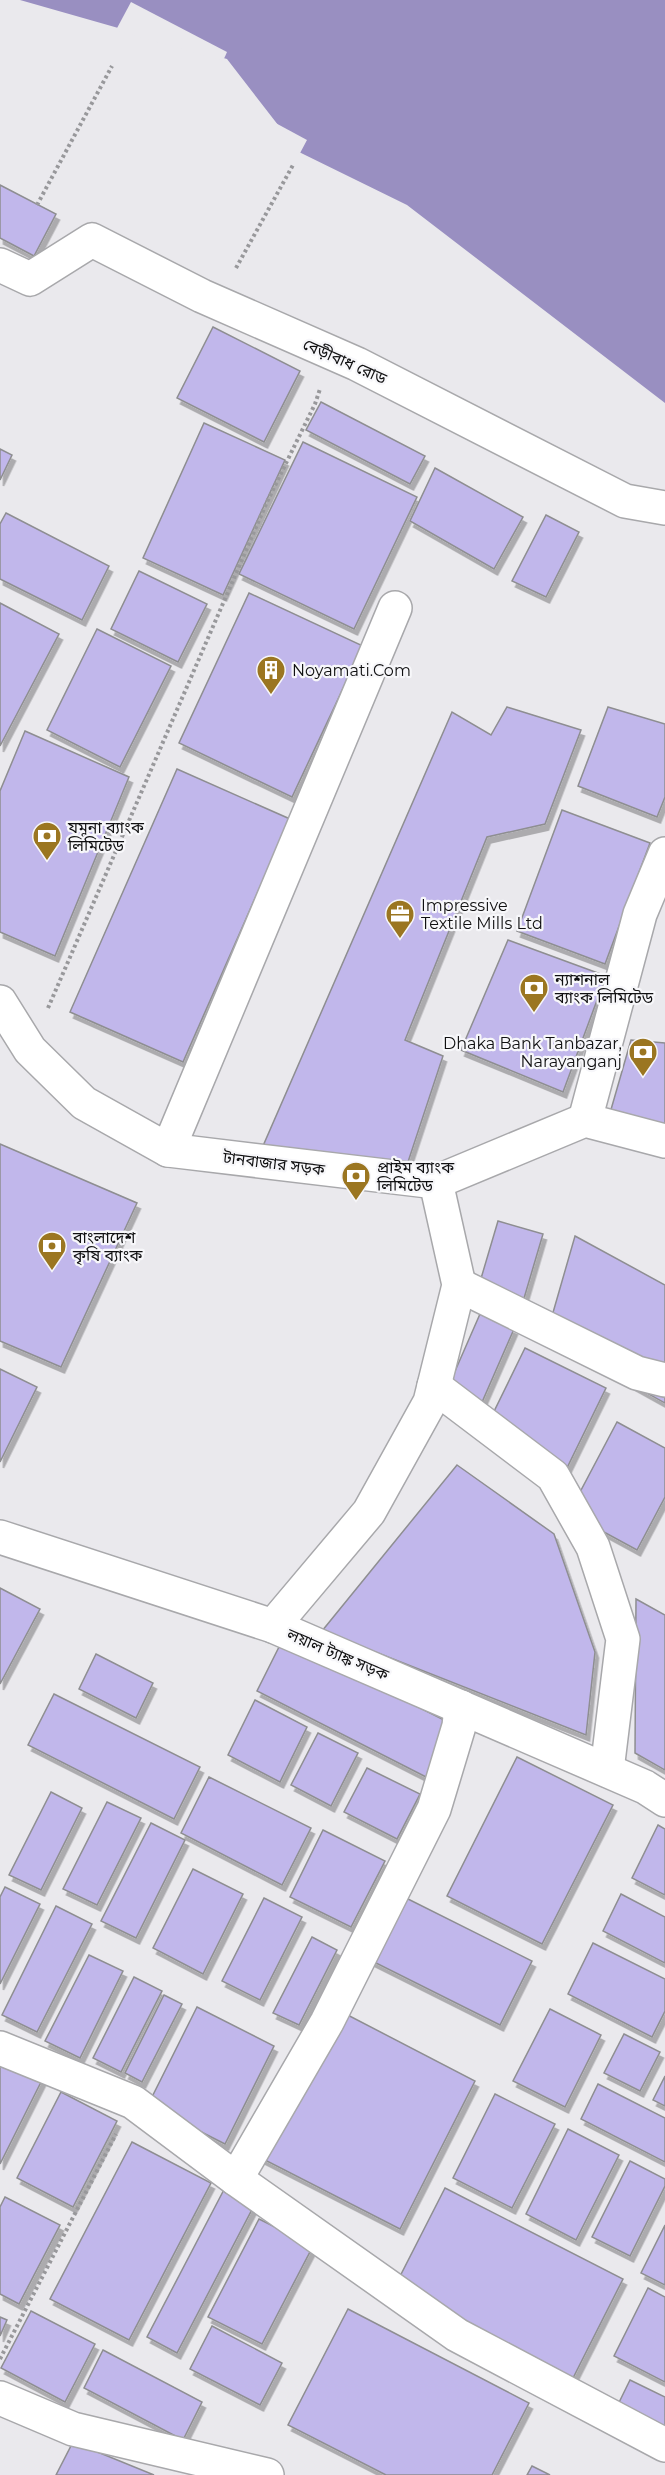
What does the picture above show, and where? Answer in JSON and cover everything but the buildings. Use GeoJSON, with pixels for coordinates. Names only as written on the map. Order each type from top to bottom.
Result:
{"type":"FeatureCollection","features":[{"type":"Feature","properties":{"kind":"street","name":"বেড়ীবাধ রোড"},"geometry":{"type":"LineString","coordinates":[[0,265],[30,279],[92,240],[217,303],[357,364],[625,501],[665,508]]}},
{"type":"Feature","properties":{"kind":"street"},"geometry":{"type":"LineString","coordinates":[[168,1150],[395,608]]}},
{"type":"Feature","properties":{"kind":"street"},"geometry":{"type":"LineString","coordinates":[[665,854],[640,914],[585,1120],[665,1141]]}},
{"type":"Feature","properties":{"kind":"street","name":"টানবাজার সড়ক"},"geometry":{"type":"LineString","coordinates":[[0,1002],[30,1050],[84,1103],[168,1150],[436,1182],[585,1120]]}},
{"type":"Feature","properties":{"kind":"street"},"geometry":{"type":"LineString","coordinates":[[273,1626],[369,1512],[430,1402],[459,1285],[436,1182]]}},
{"type":"Feature","properties":{"kind":"street"},"geometry":{"type":"LineString","coordinates":[[459,1285],[637,1373],[665,1380]]}},
{"type":"Feature","properties":{"kind":"street"},"geometry":{"type":"LineString","coordinates":[[434,1386],[553,1476],[593,1547],[623,1639],[608,1770]]}},
{"type":"Feature","properties":{"kind":"street","name":"লয়াল ট্যাঙ্ক সড়ক"},"geometry":{"type":"LineString","coordinates":[[0,1537],[273,1626],[645,1786],[665,1800]]}},
{"type":"Feature","properties":{"kind":"street"},"geometry":{"type":"LineString","coordinates":[[236,2179],[327,2022],[434,1809],[459,1726],[461,1707]]}},
{"type":"Feature","properties":{"kind":"street"},"geometry":{"type":"LineString","coordinates":[[0,2048],[133,2102],[236,2179],[458,2335],[665,2445]]}},
{"type":"Feature","properties":{"kind":"street"},"geometry":{"type":"LineString","coordinates":[[0,2398],[73,2429],[267,2475]]}},
{"type":"Feature","properties":{"kind":"path"},"geometry":{"type":"LineString","coordinates":[[37,205],[112,66]]}},
{"type":"Feature","properties":{"kind":"path"},"geometry":{"type":"LineString","coordinates":[[217,303],[293,165]]}},
{"type":"Feature","properties":{"kind":"path"},"geometry":{"type":"LineString","coordinates":[[30,1050],[266,504],[315,404],[330,354]]}},
{"type":"Feature","properties":{"kind":"path"},"geometry":{"type":"LineString","coordinates":[[0,2359],[133,2102]]}},
{"type":"Feature","properties":{"kind":"shaded area"},"geometry":{"type":"Polygon","coordinates":[[[20,0],[665,0],[665,403],[407,205],[299,152],[227,59],[20,0]]]}},
{"type":"Feature","properties":{"kind":"pier"},"geometry":{"type":"Polygon","coordinates":[[[131,2],[227,52],[223,61],[116,30],[131,2]]]}},
{"type":"Feature","properties":{"kind":"pier"},"geometry":{"type":"Polygon","coordinates":[[[270,120],[307,140],[299,155],[297,154],[270,120]]]}},
{"type":"Feature","properties":{"kind":"place","name":"Noyamati.Com"},"geometry":{"type":"Point","coordinates":[271,696]}},
{"type":"Feature","properties":{"kind":"place","name":"যমুনা ব্যাংক লিমিটেড"},"geometry":{"type":"Point","coordinates":[47,862]}},
{"type":"Feature","properties":{"kind":"place","name":"Impressive Textile Mills Ltd"},"geometry":{"type":"Point","coordinates":[400,940]}},
{"type":"Feature","properties":{"kind":"place","name":"ন্যাশনাল ব্যাংক লিমিটেড"},"geometry":{"type":"Point","coordinates":[534,1014]}},
{"type":"Feature","properties":{"kind":"place","name":"Dhaka Bank Tanbazar, Narayanganj"},"geometry":{"type":"Point","coordinates":[643,1078]}},
{"type":"Feature","properties":{"kind":"place","name":"প্রাইম ব্যাংক লিমিটেড"},"geometry":{"type":"Point","coordinates":[356,1202]}},
{"type":"Feature","properties":{"kind":"place","name":"বাংলাদেশ কৃষি ব্যাংক"},"geometry":{"type":"Point","coordinates":[52,1272]}}]}
